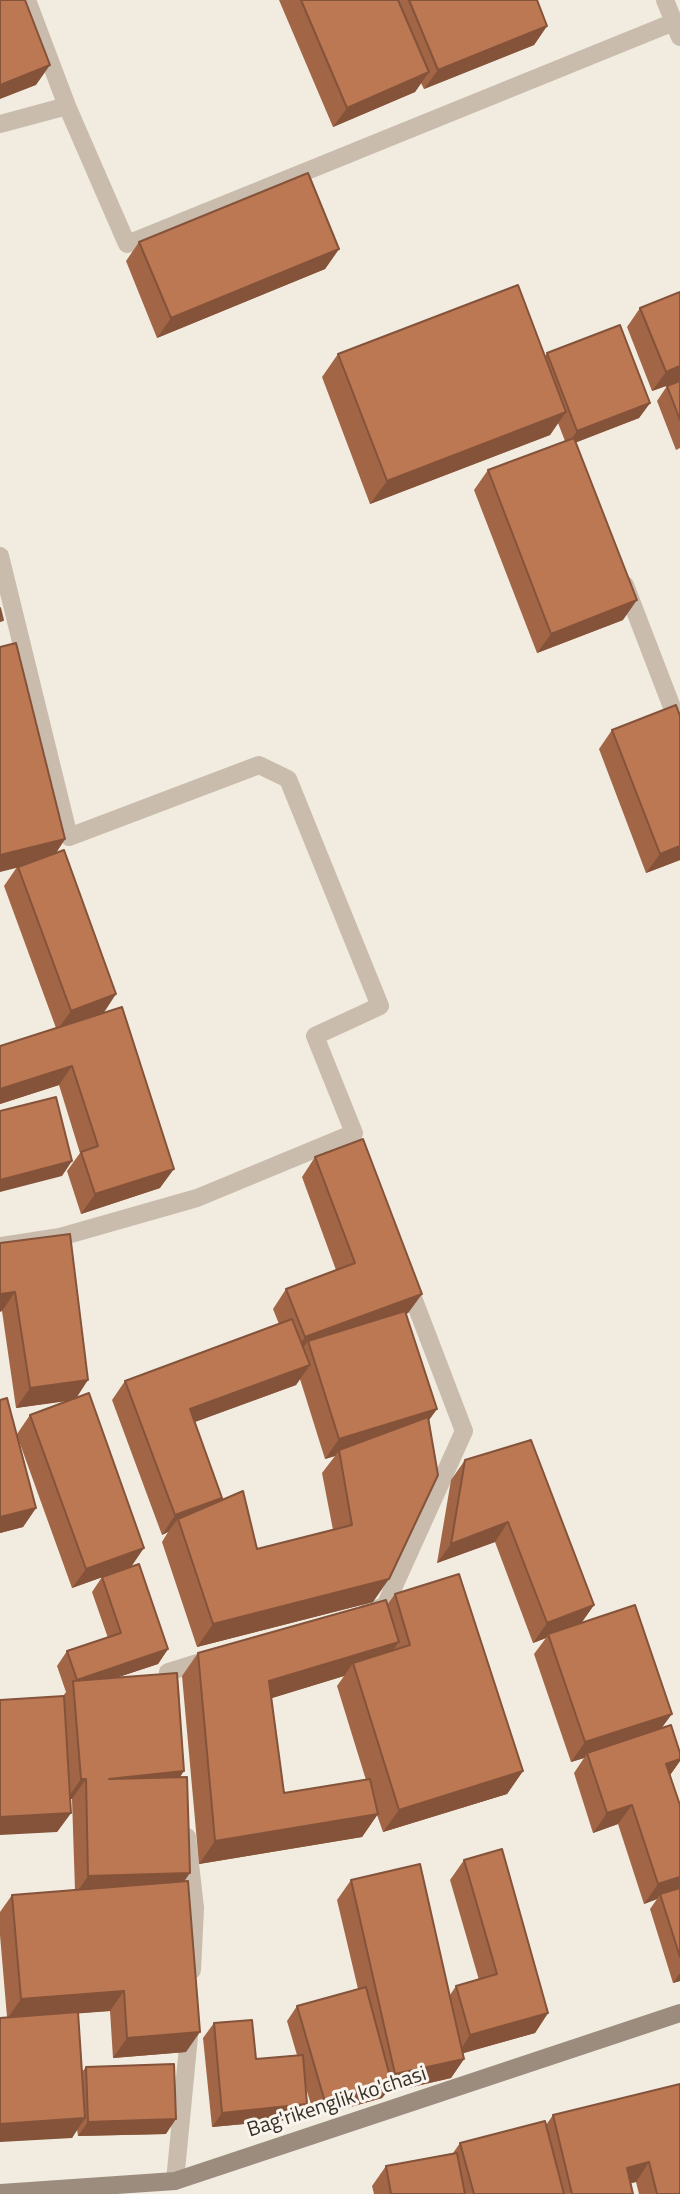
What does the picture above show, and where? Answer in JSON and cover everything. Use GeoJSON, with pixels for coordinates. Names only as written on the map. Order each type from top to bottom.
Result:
{"type":"FeatureCollection","features":[{"type":"Feature","properties":{"kind":"main road","name":"Bag'rikenglik ko'chasi"},"geometry":{"type":"LineString","coordinates":[[0,2193],[148,2188],[680,2013]]}},
{"type":"Feature","properties":{"kind":"street"},"geometry":{"type":"LineString","coordinates":[[27,0],[67,106],[127,244],[677,30],[665,0]]}},
{"type":"Feature","properties":{"kind":"street"},"geometry":{"type":"LineString","coordinates":[[0,124],[67,106]]}},
{"type":"Feature","properties":{"kind":"street"},"geometry":{"type":"LineString","coordinates":[[0,556],[69,837],[259,765],[288,779],[380,1006],[315,1036],[357,1140],[198,1198],[60,1237],[0,1246]]}},
{"type":"Feature","properties":{"kind":"street"},"geometry":{"type":"LineString","coordinates":[[621,573],[680,728]]}},
{"type":"Feature","properties":{"kind":"street"},"geometry":{"type":"LineString","coordinates":[[0,649],[22,643]]}},
{"type":"Feature","properties":{"kind":"street"},"geometry":{"type":"LineString","coordinates":[[347,1618],[385,1606],[464,1431],[400,1261]]}},
{"type":"Feature","properties":{"kind":"street"},"geometry":{"type":"LineString","coordinates":[[173,1714],[168,1672],[232,1653]]}},
{"type":"Feature","properties":{"kind":"street"},"geometry":{"type":"LineString","coordinates":[[175,2180],[189,2045],[195,1908],[186,1825]]}},
{"type":"Feature","properties":{"kind":"building"},"geometry":{"type":"Polygon","coordinates":[[[0,0],[25,0],[50,65],[0,85],[0,0]]]}},
{"type":"Feature","properties":{"kind":"building"},"geometry":{"type":"Polygon","coordinates":[[[301,0],[398,0],[429,72],[347,108],[301,0]]]}},
{"type":"Feature","properties":{"kind":"building"},"geometry":{"type":"Polygon","coordinates":[[[409,0],[537,0],[547,26],[438,70],[409,0]]]}},
{"type":"Feature","properties":{"kind":"building"},"geometry":{"type":"Polygon","coordinates":[[[308,173],[339,249],[171,318],[139,242],[308,173]]]}},
{"type":"Feature","properties":{"kind":"building"},"geometry":{"type":"Polygon","coordinates":[[[518,285],[566,412],[387,481],[338,354],[518,285]]]}},
{"type":"Feature","properties":{"kind":"building"},"geometry":{"type":"Polygon","coordinates":[[[680,292],[680,366],[666,372],[640,308],[680,292]]]}},
{"type":"Feature","properties":{"kind":"building"},"geometry":{"type":"Polygon","coordinates":[[[620,325],[650,403],[577,431],[547,353],[620,325]]]}},
{"type":"Feature","properties":{"kind":"building"},"geometry":{"type":"Polygon","coordinates":[[[680,381],[680,420],[667,386],[680,381]]]}},
{"type":"Feature","properties":{"kind":"building"},"geometry":{"type":"Polygon","coordinates":[[[574,438],[637,600],[551,634],[488,470],[574,438]]]}},
{"type":"Feature","properties":{"kind":"building"},"geometry":{"type":"Polygon","coordinates":[[[16,643],[65,839],[0,855],[0,647],[16,643]]]}},
{"type":"Feature","properties":{"kind":"building"},"geometry":{"type":"Polygon","coordinates":[[[676,705],[680,716],[680,846],[660,854],[612,730],[676,705]]]}},
{"type":"Feature","properties":{"kind":"building"},"geometry":{"type":"Polygon","coordinates":[[[64,850],[116,994],[71,1011],[18,867],[64,850]]]}},
{"type":"Feature","properties":{"kind":"building"},"geometry":{"type":"Polygon","coordinates":[[[122,1007],[174,1169],[95,1194],[81,1152],[98,1146],[72,1066],[0,1089],[0,1046],[122,1007]]]}},
{"type":"Feature","properties":{"kind":"building"},"geometry":{"type":"Polygon","coordinates":[[[56,1097],[72,1161],[0,1180],[0,1111],[56,1097]]]}},
{"type":"Feature","properties":{"kind":"building"},"geometry":{"type":"Polygon","coordinates":[[[363,1139],[422,1294],[305,1337],[286,1289],[355,1263],[315,1157],[363,1139]]]}},
{"type":"Feature","properties":{"kind":"building"},"geometry":{"type":"Polygon","coordinates":[[[70,1234],[88,1380],[30,1388],[15,1292],[0,1294],[0,1243],[70,1234]]]}},
{"type":"Feature","properties":{"kind":"building"},"geometry":{"type":"Polygon","coordinates":[[[405,1311],[437,1409],[339,1439],[308,1341],[405,1311]]]}},
{"type":"Feature","properties":{"kind":"building"},"geometry":{"type":"Polygon","coordinates":[[[292,1319],[310,1365],[190,1409],[222,1498],[175,1515],[125,1381],[292,1319]]]}},
{"type":"Feature","properties":{"kind":"building"},"geometry":{"type":"Polygon","coordinates":[[[89,1393],[144,1548],[86,1569],[30,1415],[89,1393]]]}},
{"type":"Feature","properties":{"kind":"building"},"geometry":{"type":"Polygon","coordinates":[[[7,1398],[36,1508],[0,1517],[0,1400],[7,1398]]]}},
{"type":"Feature","properties":{"kind":"building"},"geometry":{"type":"Polygon","coordinates":[[[428,1417],[438,1475],[389,1579],[213,1624],[178,1519],[243,1491],[257,1549],[352,1525],[339,1450],[428,1417]]]}},
{"type":"Feature","properties":{"kind":"building"},"geometry":{"type":"Polygon","coordinates":[[[531,1440],[594,1605],[547,1623],[508,1522],[451,1544],[465,1460],[531,1440]]]}},
{"type":"Feature","properties":{"kind":"building"},"geometry":{"type":"Polygon","coordinates":[[[139,1564],[168,1649],[77,1680],[67,1651],[121,1633],[102,1577],[139,1564]]]}},
{"type":"Feature","properties":{"kind":"building"},"geometry":{"type":"Polygon","coordinates":[[[459,1574],[523,1771],[399,1810],[353,1663],[410,1645],[395,1594],[459,1574]]]}},
{"type":"Feature","properties":{"kind":"building"},"geometry":{"type":"Polygon","coordinates":[[[386,1600],[399,1642],[269,1681],[284,1793],[370,1779],[378,1814],[215,1841],[198,1653],[386,1600]]]}},
{"type":"Feature","properties":{"kind":"building"},"geometry":{"type":"Polygon","coordinates":[[[635,1605],[672,1714],[585,1742],[548,1634],[635,1605]]]}},
{"type":"Feature","properties":{"kind":"building"},"geometry":{"type":"Polygon","coordinates":[[[177,1673],[184,1771],[109,1779],[187,1777],[190,1873],[88,1876],[86,1779],[81,1779],[73,1681],[177,1673]]]}},
{"type":"Feature","properties":{"kind":"building"},"geometry":{"type":"Polygon","coordinates":[[[64,1696],[71,1813],[0,1817],[0,1700],[64,1696]]]}},
{"type":"Feature","properties":{"kind":"building"},"geometry":{"type":"Polygon","coordinates":[[[671,1725],[680,1753],[680,1759],[666,1764],[680,1805],[680,1877],[658,1884],[632,1805],[607,1813],[587,1753],[671,1725]]]}},
{"type":"Feature","properties":{"kind":"building"},"geometry":{"type":"Polygon","coordinates":[[[502,1849],[548,2013],[470,2035],[456,1986],[497,1974],[464,1860],[502,1849]]]}},
{"type":"Feature","properties":{"kind":"building"},"geometry":{"type":"Polygon","coordinates":[[[420,1864],[464,2059],[395,2074],[351,1880],[420,1864]]]}},
{"type":"Feature","properties":{"kind":"building"},"geometry":{"type":"Polygon","coordinates":[[[188,1881],[200,2032],[127,2038],[124,1991],[21,1999],[12,1895],[188,1881]]]}},
{"type":"Feature","properties":{"kind":"building"},"geometry":{"type":"Polygon","coordinates":[[[680,1888],[680,1957],[660,1894],[680,1888]]]}},
{"type":"Feature","properties":{"kind":"building"},"geometry":{"type":"Polygon","coordinates":[[[366,1987],[392,2084],[325,2102],[297,2006],[366,1987]]]}},
{"type":"Feature","properties":{"kind":"building"},"geometry":{"type":"Polygon","coordinates":[[[78,2012],[85,2118],[0,2124],[0,2018],[78,2012]]]}},
{"type":"Feature","properties":{"kind":"building"},"geometry":{"type":"Polygon","coordinates":[[[252,2020],[256,2059],[303,2055],[307,2104],[222,2113],[214,2023],[252,2020]]]}},
{"type":"Feature","properties":{"kind":"building"},"geometry":{"type":"Polygon","coordinates":[[[174,2064],[176,2119],[88,2122],[86,2067],[174,2064]]]}},
{"type":"Feature","properties":{"kind":"building"},"geometry":{"type":"Polygon","coordinates":[[[680,2084],[680,2194],[657,2194],[649,2162],[627,2168],[633,2194],[572,2194],[553,2115],[680,2084]]]}},
{"type":"Feature","properties":{"kind":"building"},"geometry":{"type":"Polygon","coordinates":[[[545,2121],[564,2194],[474,2194],[460,2143],[545,2121]]]}},
{"type":"Feature","properties":{"kind":"building"},"geometry":{"type":"Polygon","coordinates":[[[457,2153],[465,2194],[391,2194],[386,2166],[457,2153]]]}}]}
